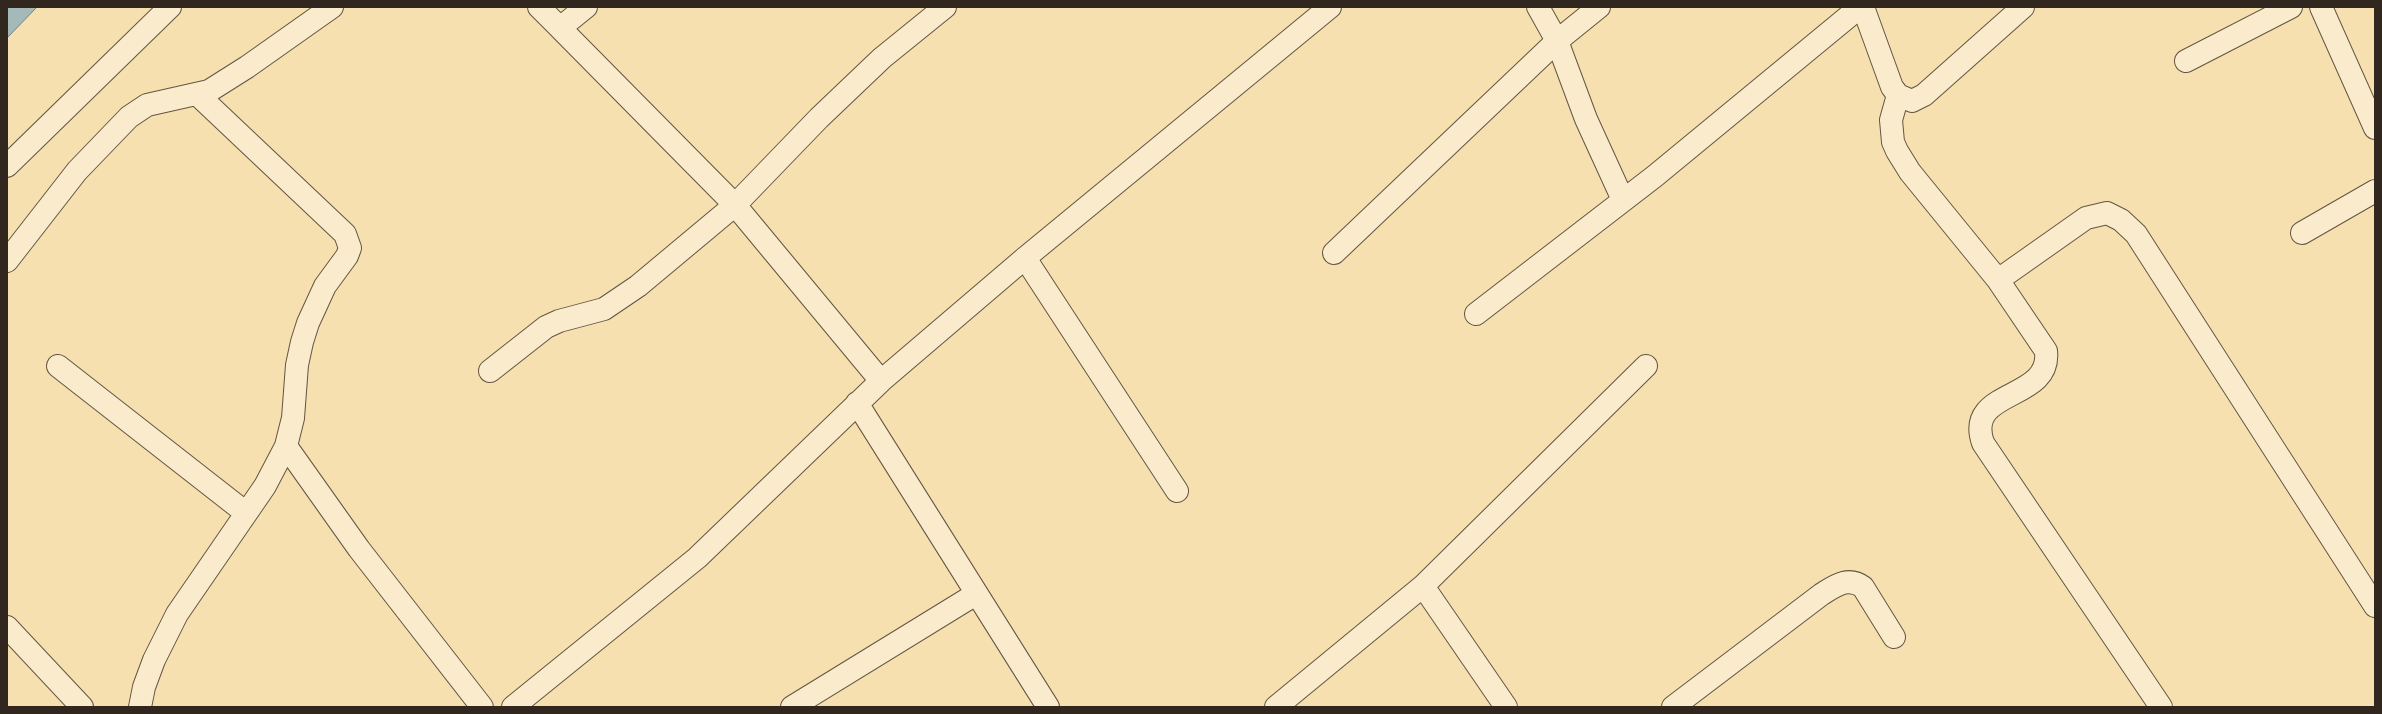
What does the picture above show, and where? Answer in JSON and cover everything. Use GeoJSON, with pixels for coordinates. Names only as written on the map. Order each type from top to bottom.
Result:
{"type":"FeatureCollection","features":[{"type":"Feature","properties":{"kind":"street"},"geometry":{"type":"LineString","coordinates":[[7,166],[170,7]]}},
{"type":"Feature","properties":{"kind":"street"},"geometry":{"type":"LineString","coordinates":[[7,261],[77,171],[129,117],[147,105],[198,95],[228,80],[332,7]]}},
{"type":"Feature","properties":{"kind":"street"},"geometry":{"type":"LineString","coordinates":[[539,7],[734,205],[881,381]]}},
{"type":"Feature","properties":{"kind":"street"},"geometry":{"type":"LineString","coordinates":[[560,28],[586,7]]}},
{"type":"Feature","properties":{"kind":"street"},"geometry":{"type":"LineString","coordinates":[[490,371],[546,327],[559,321],[604,309],[638,286],[734,205],[819,118],[876,63],[945,7]]}},
{"type":"Feature","properties":{"kind":"street"},"geometry":{"type":"LineString","coordinates":[[513,707],[697,558],[728,531],[881,381],[1025,258],[1330,7]]}},
{"type":"Feature","properties":{"kind":"street"},"geometry":{"type":"LineString","coordinates":[[1538,7],[1557,41],[1586,119],[1623,200]]}},
{"type":"Feature","properties":{"kind":"street"},"geometry":{"type":"LineString","coordinates":[[1334,253],[1557,41],[1599,7]]}},
{"type":"Feature","properties":{"kind":"street"},"geometry":{"type":"LineString","coordinates":[[1476,314],[1623,200],[1862,7],[1892,86],[1898,95],[1912,101],[1924,95],[2023,7]]}},
{"type":"Feature","properties":{"kind":"street"},"geometry":{"type":"LineString","coordinates":[[2186,61],[2291,7]]}},
{"type":"Feature","properties":{"kind":"street"},"geometry":{"type":"LineString","coordinates":[[2321,7],[2375,128]]}},
{"type":"Feature","properties":{"kind":"street"},"geometry":{"type":"LineString","coordinates":[[140,707],[144,687],[165,636],[193,588],[246,513],[276,467],[286,446],[293,418],[297,365],[302,342],[308,323],[325,286],[347,256],[349,241],[345,234],[198,95]]}},
{"type":"Feature","properties":{"kind":"street"},"geometry":{"type":"LineString","coordinates":[[1898,95],[1891,120],[1893,142],[1897,151],[1998,280],[2046,351],[2047,360],[2042,375],[2035,381],[1989,408],[1983,416],[1980,426],[1983,443],[2161,707]]}},
{"type":"Feature","properties":{"kind":"street"},"geometry":{"type":"LineString","coordinates":[[2302,233],[2375,191]]}},
{"type":"Feature","properties":{"kind":"street"},"geometry":{"type":"LineString","coordinates":[[1998,280],[2086,218],[2107,213],[2121,220],[2136,234],[2375,606]]}},
{"type":"Feature","properties":{"kind":"street"},"geometry":{"type":"LineString","coordinates":[[1025,258],[1177,491]]}},
{"type":"Feature","properties":{"kind":"street"},"geometry":{"type":"LineString","coordinates":[[58,366],[246,513]]}},
{"type":"Feature","properties":{"kind":"street"},"geometry":{"type":"LineString","coordinates":[[1276,707],[1423,586],[1646,366]]}},
{"type":"Feature","properties":{"kind":"street"},"geometry":{"type":"LineString","coordinates":[[857,403],[1048,707]]}},
{"type":"Feature","properties":{"kind":"street"},"geometry":{"type":"LineString","coordinates":[[286,446],[358,549],[482,707]]}},
{"type":"Feature","properties":{"kind":"street"},"geometry":{"type":"LineString","coordinates":[[1683,704],[1822,594],[1841,582],[1857,583],[1863,587],[1894,637]]}},
{"type":"Feature","properties":{"kind":"street"},"geometry":{"type":"LineString","coordinates":[[1423,586],[1506,707]]}},
{"type":"Feature","properties":{"kind":"street"},"geometry":{"type":"LineString","coordinates":[[792,707],[976,594]]}},
{"type":"Feature","properties":{"kind":"street"},"geometry":{"type":"LineString","coordinates":[[7,627],[82,707]]}},
{"type":"Feature","properties":{"kind":"water"},"geometry":{"type":"Polygon","coordinates":[[[7,7],[37,7],[7,38],[7,7]]]}}]}
